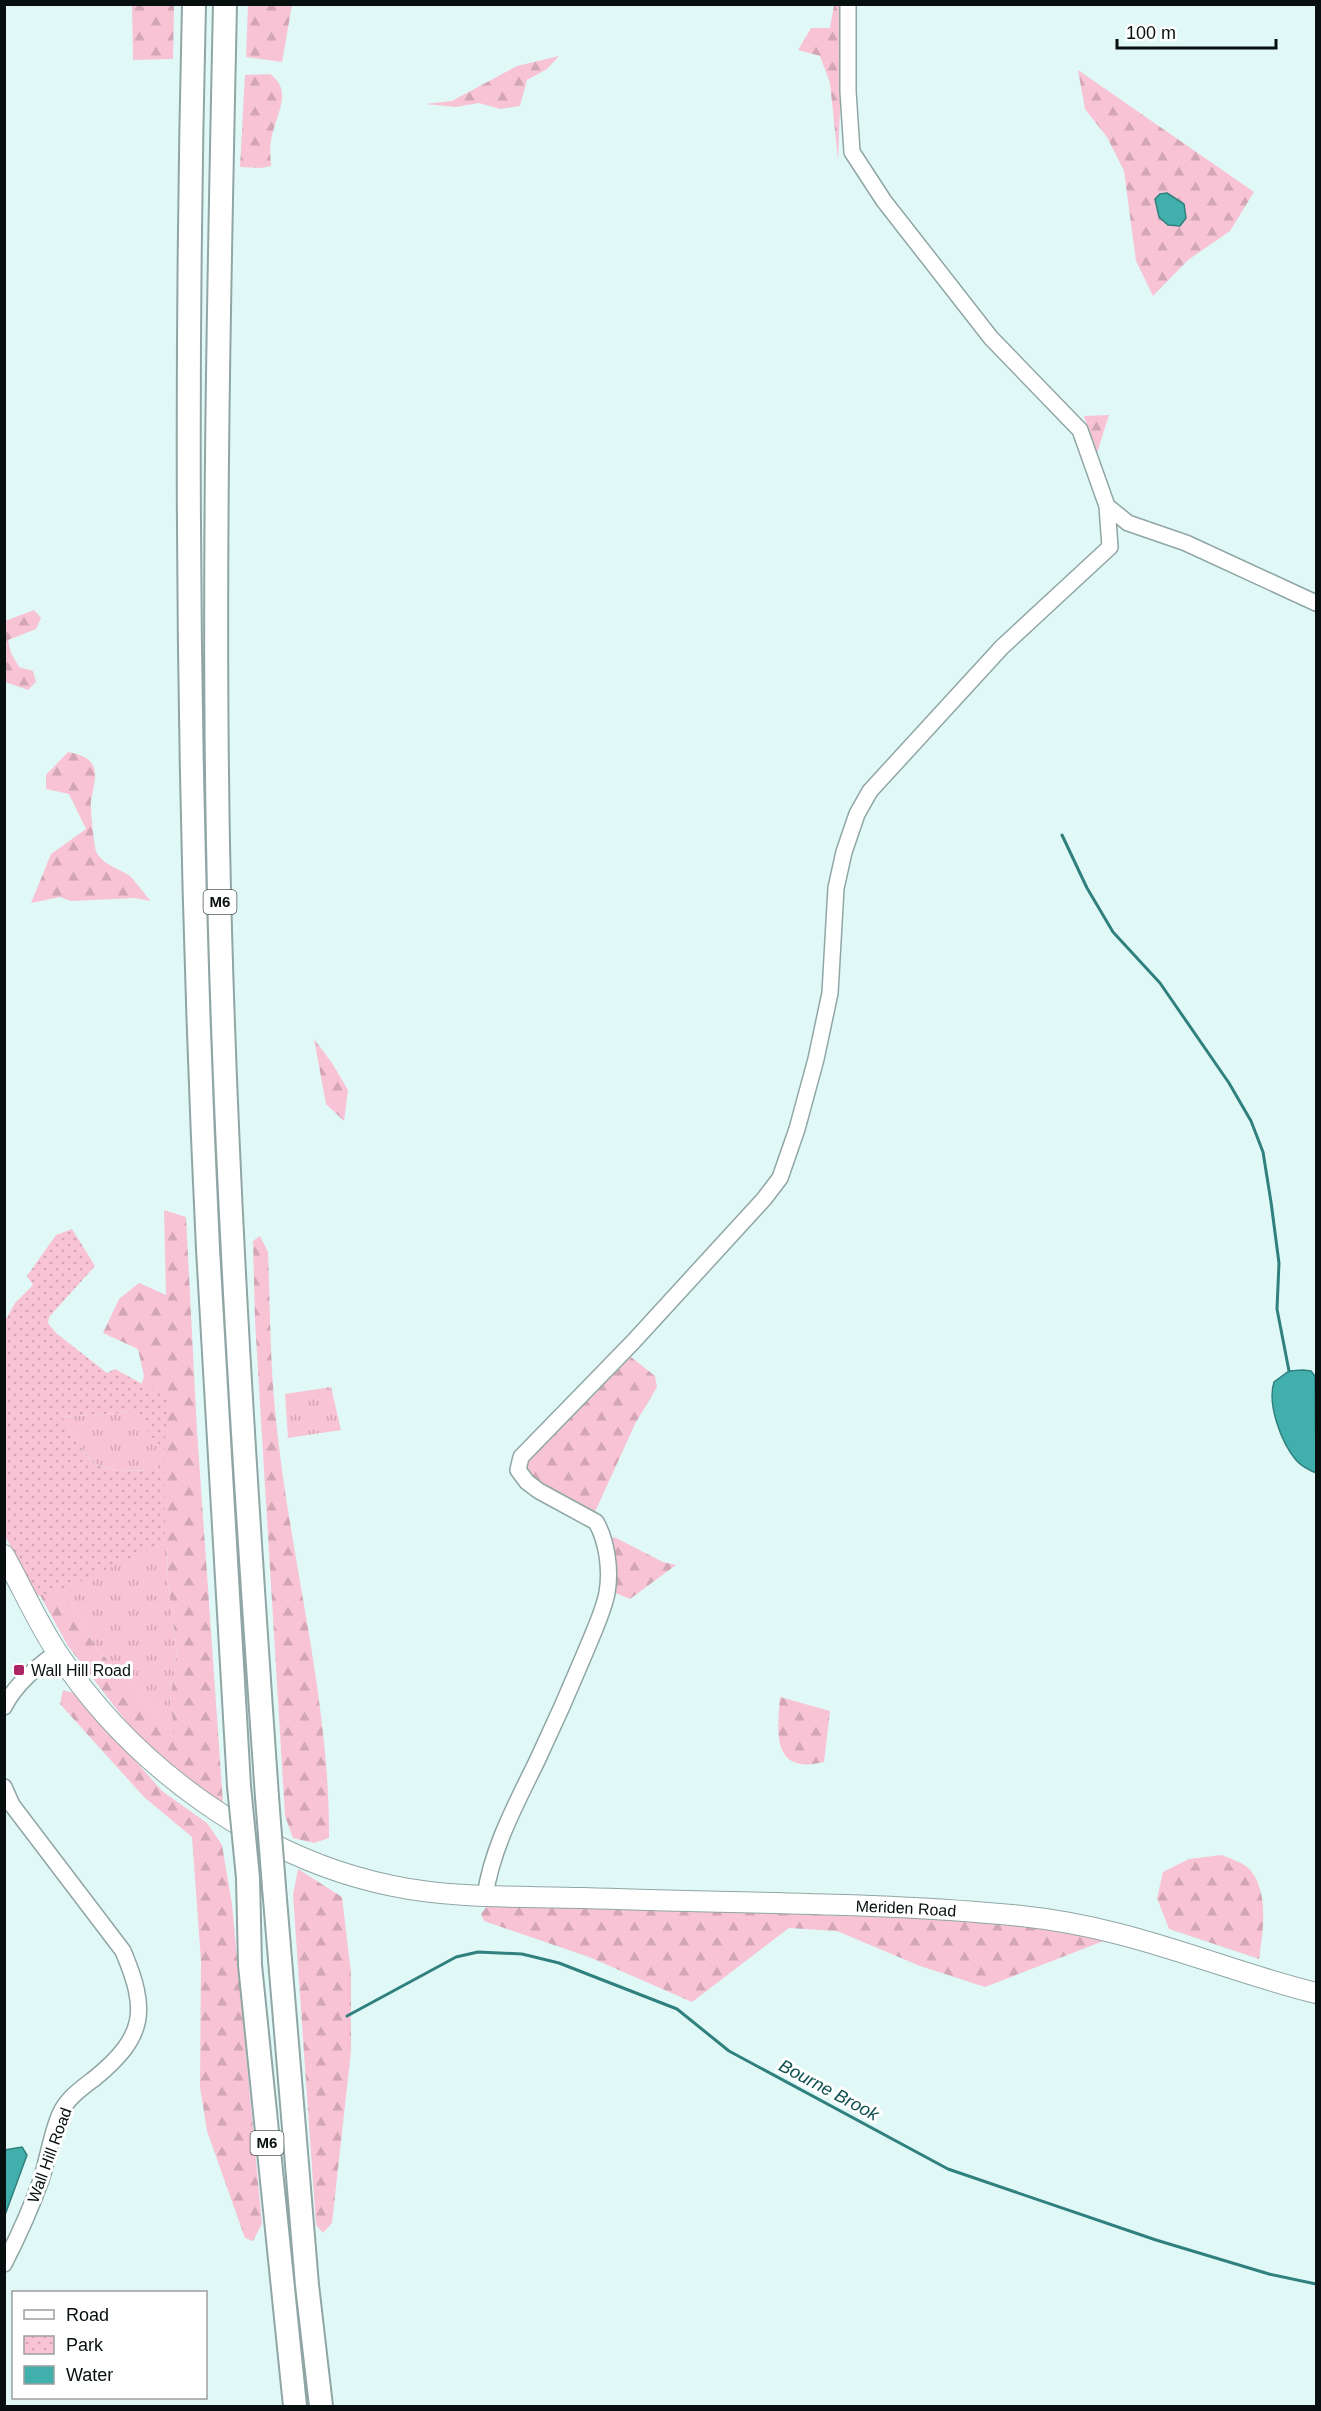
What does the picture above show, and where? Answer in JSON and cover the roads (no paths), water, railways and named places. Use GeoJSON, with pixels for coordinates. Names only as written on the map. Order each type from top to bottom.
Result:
{"type":"FeatureCollection","features":[{"type":"Feature","properties":{"kind":"highway","name":"M6"},"geometry":{"type":"LineString","coordinates":[[194,4],[190,176],[188,494],[195,844],[208,1248],[239,1786],[248,1878],[251,1977],[296,2406]]}},
{"type":"Feature","properties":{"kind":"highway","name":"M6"},"geometry":{"type":"LineString","coordinates":[[225,4],[219,336],[218,844],[232,1247],[267,1797],[307,2285],[321,2406]]}},
{"type":"Feature","properties":{"kind":"main road","name":"Meriden Road"},"geometry":{"type":"LineString","coordinates":[[4,1555],[57,1652],[99,1707],[158,1766],[209,1808],[258,1838],[336,1872],[394,1887],[485,1896],[844,1905],[1031,1917],[1116,1933],[1317,1993]]}},
{"type":"Feature","properties":{"kind":"street"},"geometry":{"type":"LineString","coordinates":[[848,4],[847,60],[852,152],[891,210],[991,338],[1080,430],[1107,506],[1110,547]]}},
{"type":"Feature","properties":{"kind":"street"},"geometry":{"type":"LineString","coordinates":[[1107,506],[1128,523],[1186,543],[1317,603]]}},
{"type":"Feature","properties":{"kind":"street"},"geometry":{"type":"LineString","coordinates":[[485,1896],[489,1868],[520,1794],[565,1702],[608,1591],[608,1560],[603,1534],[596,1522],[527,1482],[518,1470],[521,1457],[647,1327],[780,1178],[797,1129],[830,993],[836,888],[844,852],[856,814],[870,791],[1002,647],[1110,547],[1128,523]]}},
{"type":"Feature","properties":{"kind":"street"},"geometry":{"type":"LineString","coordinates":[[4,1707],[11,1694],[30,1672],[57,1652]]}},
{"type":"Feature","properties":{"kind":"street","name":"Wall Hill Road"},"geometry":{"type":"LineString","coordinates":[[4,1786],[12,1805],[123,1951],[133,1974],[140,2003],[136,2031],[125,2050],[70,2099],[60,2114],[40,2181],[4,2264]]}},
{"type":"Feature","properties":{"kind":"water"},"geometry":{"type":"Polygon","coordinates":[[[1167,193],[1184,204],[1186,218],[1180,226],[1168,225],[1159,217],[1155,199],[1160,194],[1167,193]]]}},
{"type":"Feature","properties":{"kind":"water"},"geometry":{"type":"Polygon","coordinates":[[[1289,1371],[1311,1371],[1315,1376],[1316,1473],[1300,1464],[1290,1452],[1277,1422],[1272,1401],[1274,1382],[1289,1371]]]}},
{"type":"Feature","properties":{"kind":"water"},"geometry":{"type":"Polygon","coordinates":[[[22,2147],[27,2155],[5,2215],[5,2150],[22,2147]]]}},
{"type":"Feature","properties":{"kind":"waterway"},"geometry":{"type":"LineString","coordinates":[[1062,835],[1087,888],[1113,932],[1160,983],[1229,1083],[1251,1121],[1263,1152],[1271,1202],[1279,1263],[1277,1309],[1289,1371]]}},
{"type":"Feature","properties":{"kind":"waterway","name":"Bourne Brook"},"geometry":{"type":"LineString","coordinates":[[347,2016],[456,1957],[478,1952],[522,1954],[559,1963],[677,2009],[729,2051],[948,2169],[1156,2240],[1269,2274],[1316,2284]]}},
{"type":"Feature","properties":{"kind":"place","name":"Wall Hill Road"},"geometry":{"type":"Point","coordinates":[19,1670]}}]}
